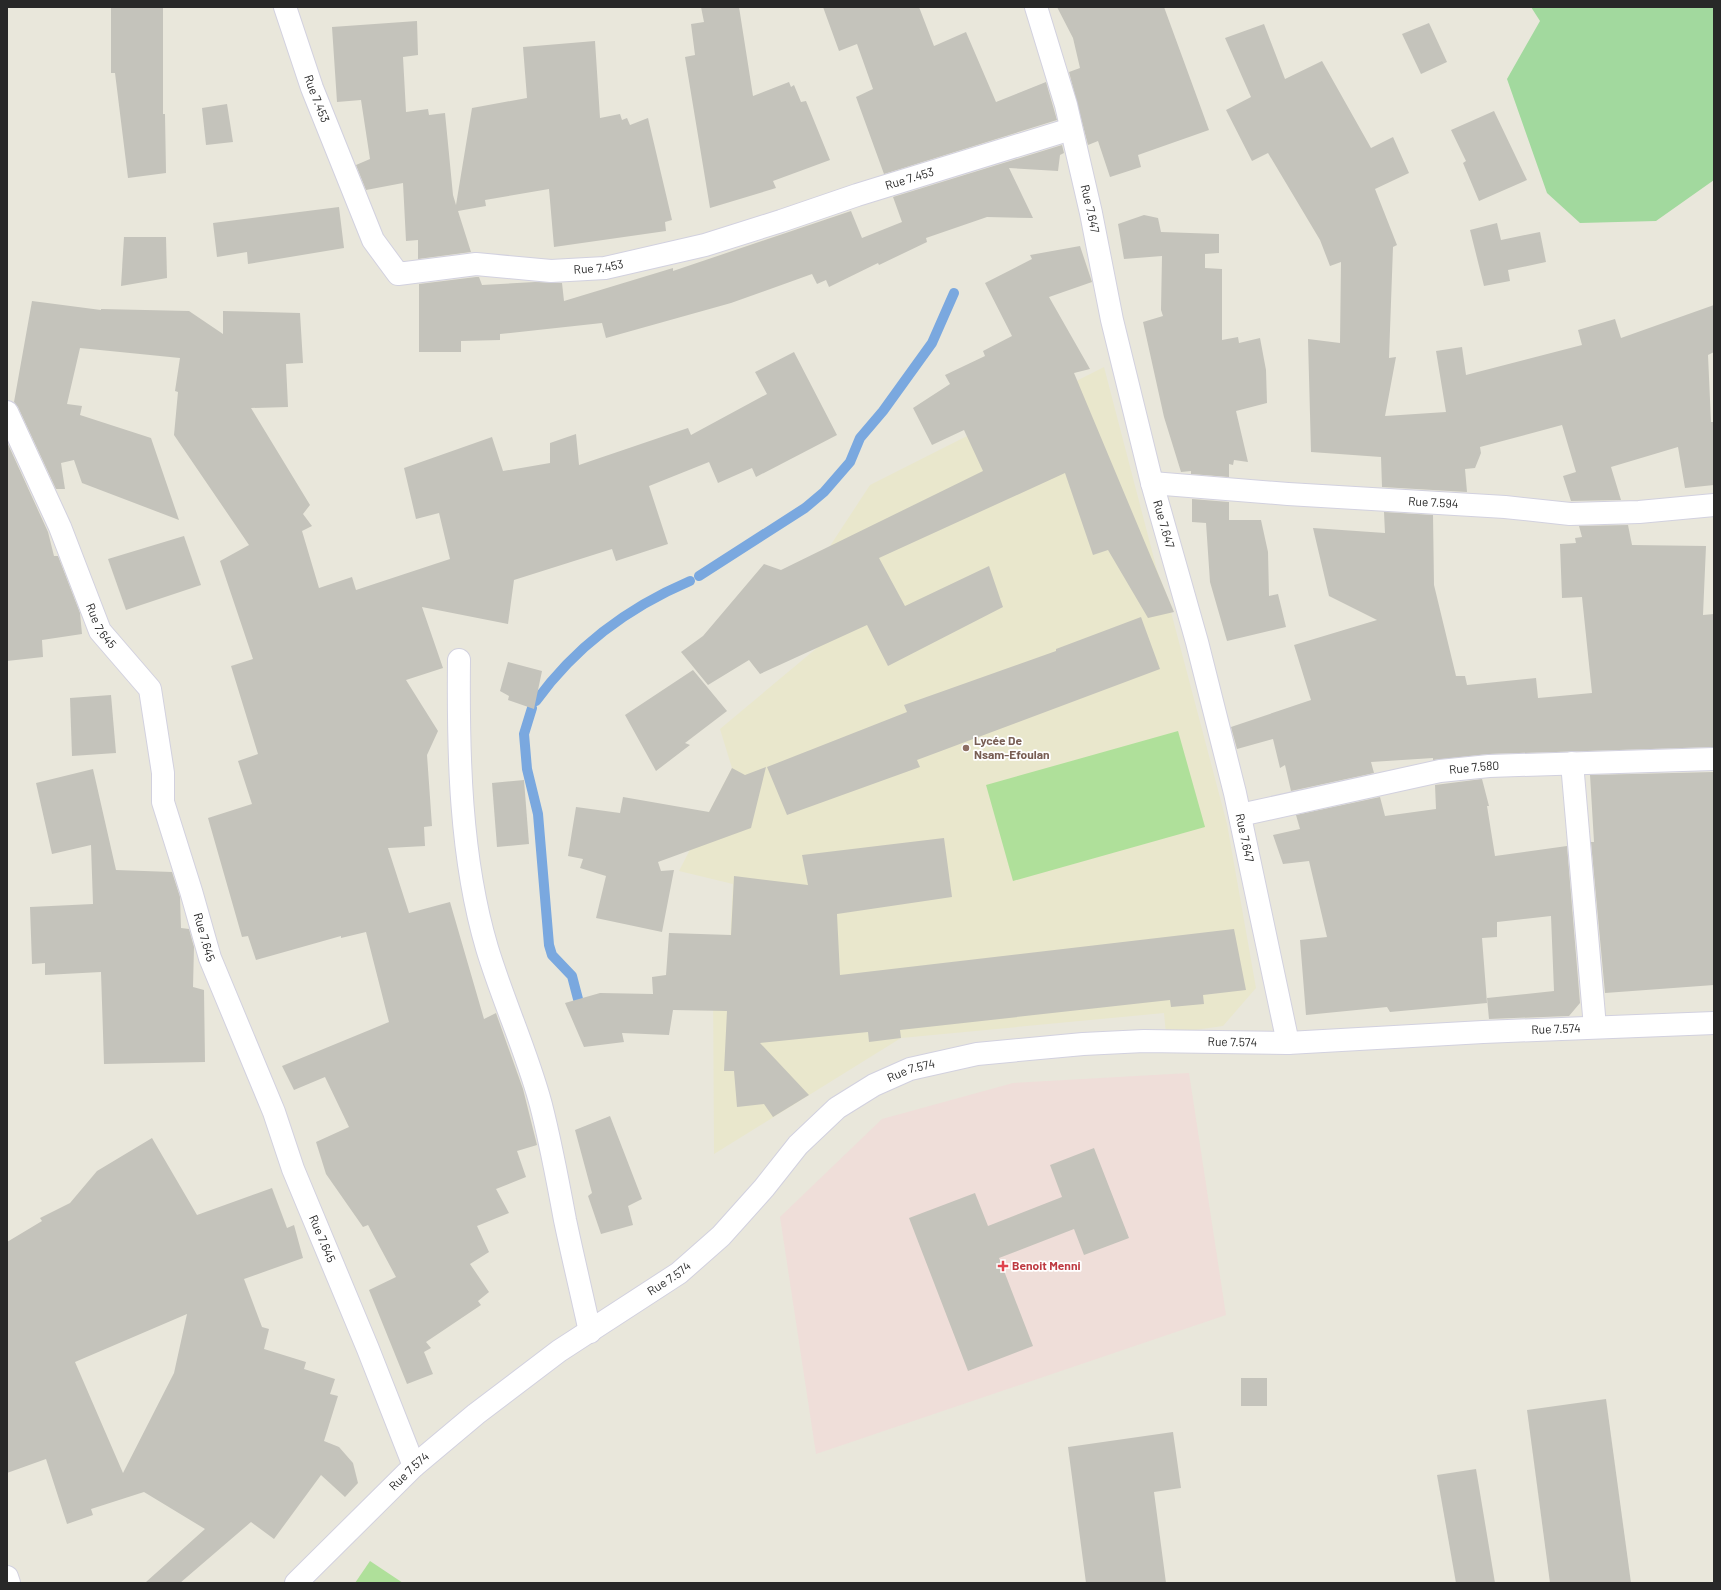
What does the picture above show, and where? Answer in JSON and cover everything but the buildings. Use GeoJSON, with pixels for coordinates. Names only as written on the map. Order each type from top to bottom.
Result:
{"type":"FeatureCollection","features":[{"type":"Feature","properties":{"kind":"street","name":"Rue 7.453"},"geometry":{"type":"LineString","coordinates":[[285,7],[312,88],[373,240],[398,274],[476,264],[551,271],[605,268],[705,245],[865,192],[1071,129]]}},
{"type":"Feature","properties":{"kind":"street","name":"Rue 7.647"},"geometry":{"type":"LineString","coordinates":[[1036,7],[1066,105],[1091,213],[1112,320],[1152,483],[1198,642],[1240,815],[1288,1043]]}},
{"type":"Feature","properties":{"kind":"street","name":"Rue 7.645"},"geometry":{"type":"LineString","coordinates":[[7,412],[60,527],[100,631],[150,689],[163,773],[163,802],[210,958],[274,1112],[293,1169],[368,1349],[414,1466]]}},
{"type":"Feature","properties":{"kind":"street","name":"Rue 7.594"},"geometry":{"type":"LineString","coordinates":[[1152,483],[1288,494],[1505,507],[1570,514],[1639,512],[1714,505]]}},
{"type":"Feature","properties":{"kind":"street"},"geometry":{"type":"LineString","coordinates":[[459,660],[458,743],[465,830],[475,895],[487,948],[517,1031],[553,1150],[565,1221],[590,1332]]}},
{"type":"Feature","properties":{"kind":"street","name":"Rue 7.580"},"geometry":{"type":"LineString","coordinates":[[1240,815],[1440,771],[1489,766],[1714,759]]}},
{"type":"Feature","properties":{"kind":"street"},"geometry":{"type":"LineString","coordinates":[[1572,763],[1595,1027]]}},
{"type":"Feature","properties":{"kind":"street","name":"Rue 7.574"},"geometry":{"type":"LineString","coordinates":[[296,1583],[414,1466],[476,1414],[559,1351],[679,1273],[720,1236],[764,1188],[798,1145],[837,1108],[874,1085],[910,1069],[977,1054],[1083,1044],[1144,1041],[1288,1043],[1595,1027],[1714,1023]]}},
{"type":"Feature","properties":{"kind":"street"},"geometry":{"type":"LineString","coordinates":[[7,1578],[9,1583]]}},
{"type":"Feature","properties":{"kind":"shaded area","name":"Lycée De Nsam-Efoulan"},"geometry":{"type":"Polygon","coordinates":[[[1104,367],[1157,570],[1166,593],[1227,824],[1256,988],[1223,1026],[1166,1034],[1164,1013],[901,1038],[714,1154],[713,977],[728,980],[733,884],[679,871],[732,768],[720,729],[818,647],[830,546],[870,485],[1104,367]]]}},
{"type":"Feature","properties":{"kind":"shaded area","name":"Benoit Menni"},"geometry":{"type":"Polygon","coordinates":[[[1189,1073],[1226,1315],[816,1454],[780,1217],[882,1119],[1013,1083],[1189,1073]]]}},
{"type":"Feature","properties":{"kind":"green space"},"geometry":{"type":"Polygon","coordinates":[[[1531,7],[1714,7],[1714,180],[1656,221],[1580,223],[1547,193],[1507,79],[1540,21],[1531,7]]]}},
{"type":"Feature","properties":{"kind":"green space"},"geometry":{"type":"Polygon","coordinates":[[[1178,731],[1205,827],[1013,881],[986,785],[1178,731]]]}},
{"type":"Feature","properties":{"kind":"green space"},"geometry":{"type":"Polygon","coordinates":[[[370,1561],[403,1583],[355,1583],[370,1561]]]}},
{"type":"Feature","properties":{"kind":"waterway"},"geometry":{"type":"LineString","coordinates":[[699,576],[805,508],[824,492],[850,462],[860,438],[883,411],[932,343],[954,293]]}},
{"type":"Feature","properties":{"kind":"waterway"},"geometry":{"type":"LineString","coordinates":[[536,701],[568,663],[605,630],[646,603],[690,581]]}},
{"type":"Feature","properties":{"kind":"waterway"},"geometry":{"type":"LineString","coordinates":[[532,708],[524,734],[527,769],[538,814],[549,945],[552,955],[572,976],[578,999]]}},
{"type":"Feature","properties":{"kind":"place","name":"Lycée De Nsam-Efoulan"},"geometry":{"type":"Point","coordinates":[966,748]}},
{"type":"Feature","properties":{"kind":"place","name":"Benoit Menni"},"geometry":{"type":"Point","coordinates":[1003,1266]}}]}
